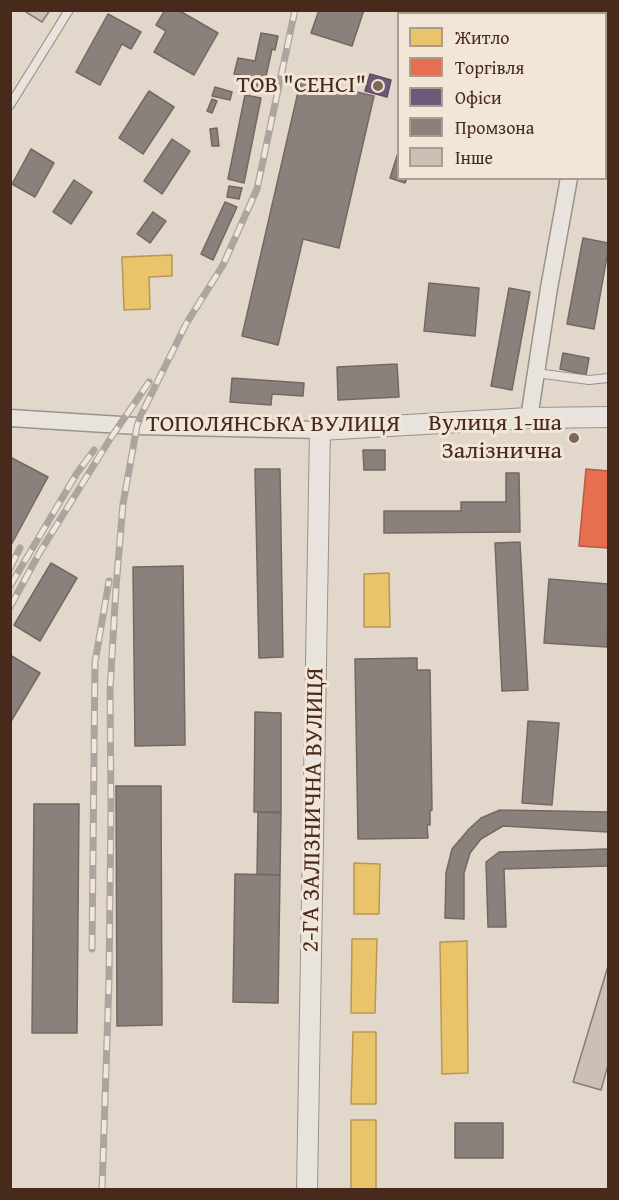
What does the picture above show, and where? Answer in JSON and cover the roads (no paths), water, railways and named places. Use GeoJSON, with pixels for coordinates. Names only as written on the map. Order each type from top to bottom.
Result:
{"type":"FeatureCollection","features":[{"type":"Feature","properties":{"kind":"street"},"geometry":{"type":"LineString","coordinates":[[529,418],[569,180]]}},
{"type":"Feature","properties":{"kind":"street","name":"ТОПОЛЯНСЬКА ВУЛИЦЯ"},"geometry":{"type":"LineString","coordinates":[[10,418],[137,426],[320,430],[529,418],[609,417]]}},
{"type":"Feature","properties":{"kind":"street","name":"2-ГА ЗАЛІЗНИЧНА ВУЛИЦЯ"},"geometry":{"type":"LineString","coordinates":[[307,1190],[320,430]]}},
{"type":"Feature","properties":{"kind":"lane"},"geometry":{"type":"LineString","coordinates":[[10,105],[69,10]]}},
{"type":"Feature","properties":{"kind":"lane"},"geometry":{"type":"LineString","coordinates":[[536,373],[590,380],[609,378]]}},
{"type":"Feature","properties":{"kind":"railway"},"geometry":{"type":"LineString","coordinates":[[102,1190],[109,980],[110,690],[123,504],[141,415],[186,324],[223,265],[257,189],[295,10]]}},
{"type":"Feature","properties":{"kind":"railway"},"geometry":{"type":"LineString","coordinates":[[10,607],[40,552],[110,439],[149,382]]}},
{"type":"Feature","properties":{"kind":"railway"},"geometry":{"type":"LineString","coordinates":[[10,586],[77,473],[94,450]]}},
{"type":"Feature","properties":{"kind":"railway"},"geometry":{"type":"LineString","coordinates":[[10,568],[20,548]]}},
{"type":"Feature","properties":{"kind":"railway"},"geometry":{"type":"LineString","coordinates":[[92,949],[95,662],[109,581]]}},
{"type":"Feature","properties":{"kind":"place","name":"ТОВ \"СЕНСІ\""},"geometry":{"type":"Point","coordinates":[378,86]}},
{"type":"Feature","properties":{"kind":"place","name":"Вулиця 1-ша Залізнична"},"geometry":{"type":"Point","coordinates":[574,438]}}]}
